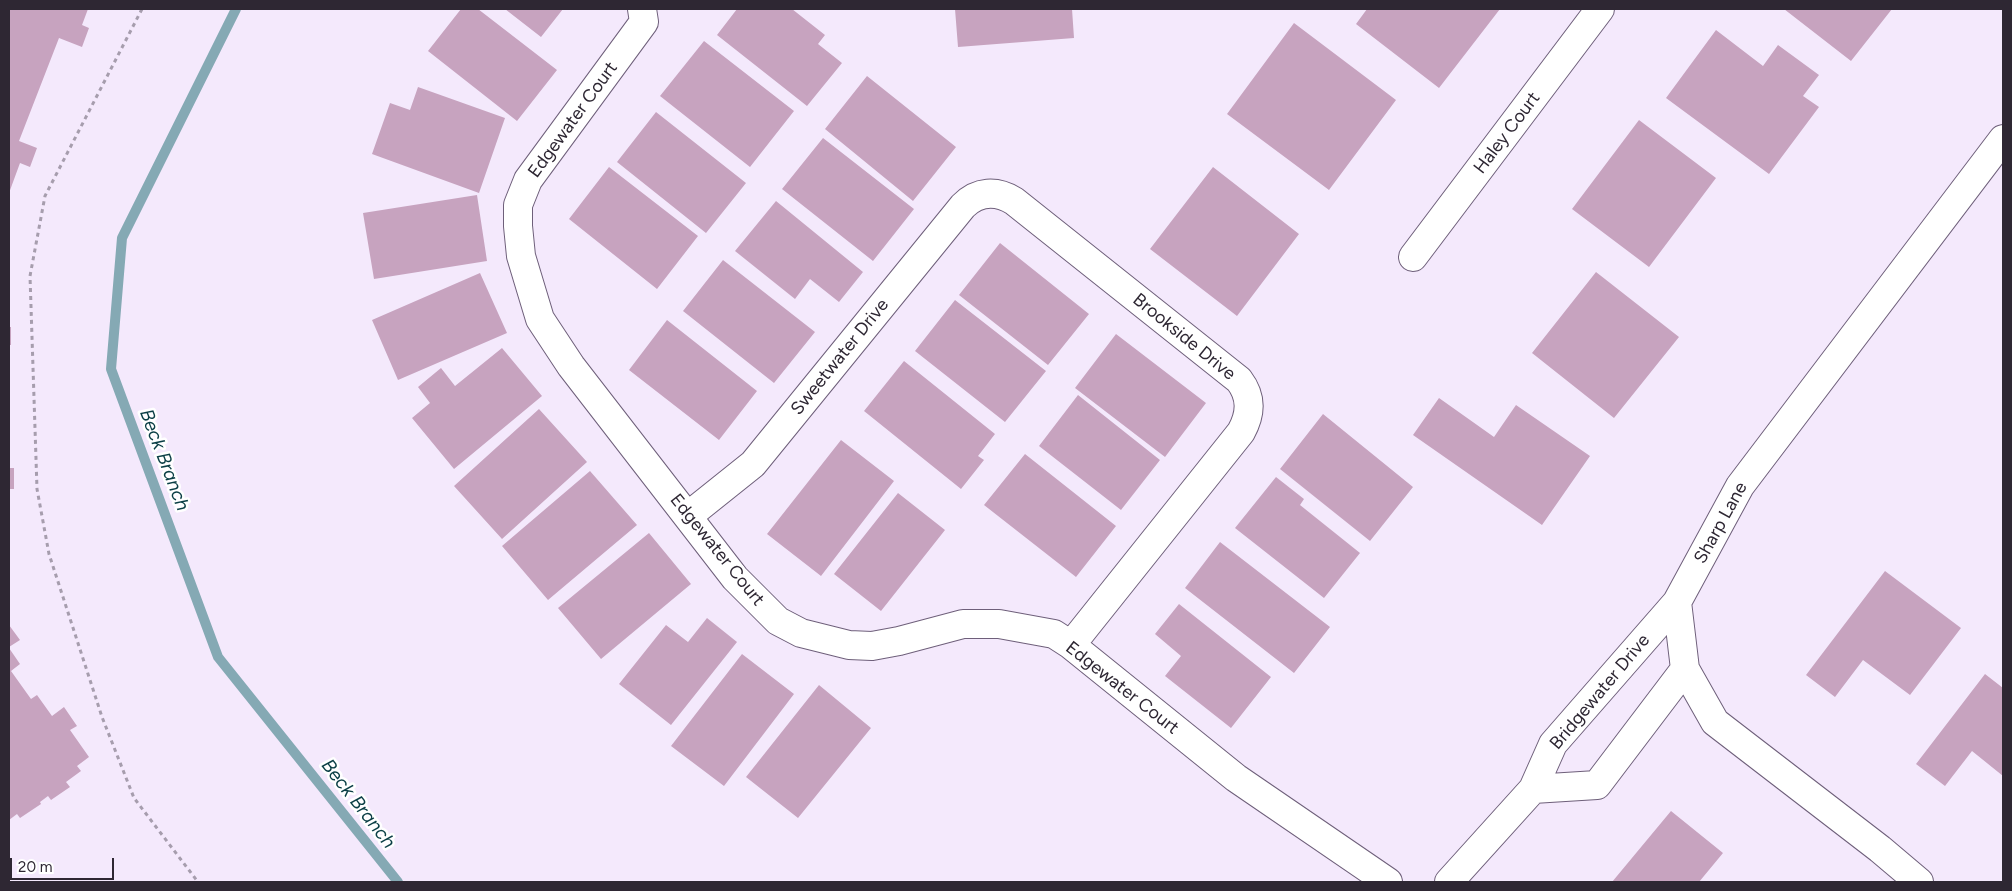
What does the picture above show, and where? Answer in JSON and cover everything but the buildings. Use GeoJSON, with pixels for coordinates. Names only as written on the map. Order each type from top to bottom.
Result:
{"type":"FeatureCollection","features":[{"type":"Feature","properties":{"kind":"street","name":"Edgewater Court"},"geometry":{"type":"LineString","coordinates":[[642,9],[644,22],[528,180],[518,205],[521,256],[540,319],[571,366],[735,578],[778,621],[800,633],[849,645],[872,646],[963,624],[999,624],[1054,634],[1071,645],[1236,778],[1388,882]]}},
{"type":"Feature","properties":{"kind":"street","name":"Haley Court"},"geometry":{"type":"LineString","coordinates":[[1413,257],[1600,9]]}},
{"type":"Feature","properties":{"kind":"street","name":"Sharp Lane"},"geometry":{"type":"LineString","coordinates":[[1678,602],[1740,486],[2003,139]]}},
{"type":"Feature","properties":{"kind":"street","name":"Brookside Drive"},"geometry":{"type":"LineString","coordinates":[[985,194],[999,193],[1014,201],[1239,380],[1248,398],[1247,418],[1240,432],[1071,645]]}},
{"type":"Feature","properties":{"kind":"street","name":"Sweetwater Drive"},"geometry":{"type":"LineString","coordinates":[[688,516],[753,464],[963,206],[976,196],[985,194]]}},
{"type":"Feature","properties":{"kind":"street"},"geometry":{"type":"LineString","coordinates":[[1678,602],[1685,669],[1715,722],[1880,849],[1919,882]]}},
{"type":"Feature","properties":{"kind":"street","name":"Bridgewater Drive"},"geometry":{"type":"LineString","coordinates":[[1449,882],[1533,789],[1553,744],[1678,602]]}},
{"type":"Feature","properties":{"kind":"street"},"geometry":{"type":"LineString","coordinates":[[1533,789],[1597,784],[1685,669]]}},
{"type":"Feature","properties":{"kind":"path"},"geometry":{"type":"LineString","coordinates":[[142,9],[45,196],[30,276],[36,489],[52,564],[102,718],[134,798],[198,882]]}},
{"type":"Feature","properties":{"kind":"waterway","name":"Beck Branch"},"geometry":{"type":"LineString","coordinates":[[236,9],[122,238],[111,369],[218,657],[398,882]]}}]}
